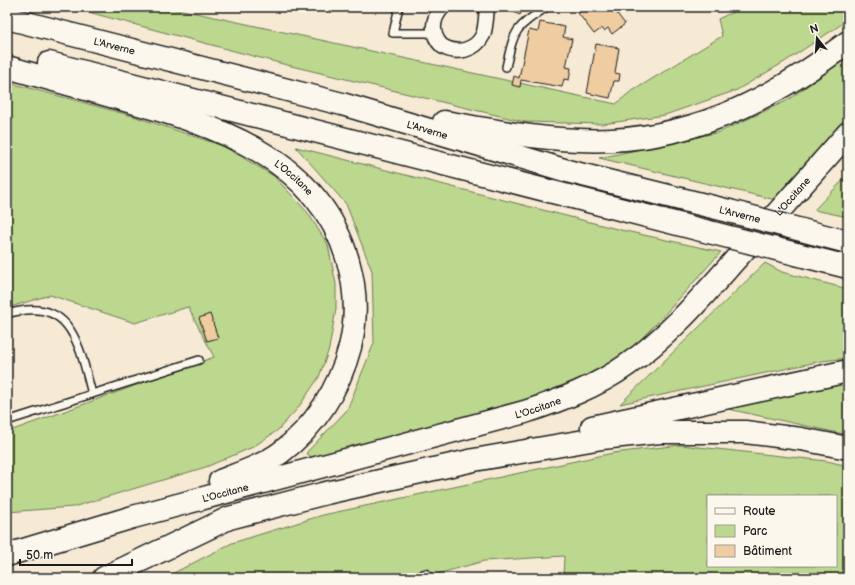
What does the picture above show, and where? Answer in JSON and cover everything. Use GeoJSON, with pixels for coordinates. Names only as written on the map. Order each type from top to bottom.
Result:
{"type":"FeatureCollection","features":[{"type":"Feature","properties":{"kind":"highway","name":"L'Arverne"},"geometry":{"type":"LineString","coordinates":[[7,18],[342,104],[571,172],[848,242]]}},
{"type":"Feature","properties":{"kind":"highway"},"geometry":{"type":"LineString","coordinates":[[342,104],[551,139],[610,140],[641,137],[696,125],[753,103],[802,75],[848,42]]}},
{"type":"Feature","properties":{"kind":"highway"},"geometry":{"type":"LineString","coordinates":[[7,53],[848,267]]}},
{"type":"Feature","properties":{"kind":"highway","name":"L'Occitane"},"geometry":{"type":"LineString","coordinates":[[7,67],[175,115],[224,133],[250,145],[296,177],[316,199],[332,222],[344,246],[352,276],[355,304],[353,334],[339,380],[320,412],[302,433],[280,453],[255,467],[133,517]]}},
{"type":"Feature","properties":{"kind":"highway","name":"L'Occitane"},"geometry":{"type":"LineString","coordinates":[[7,555],[133,517],[525,412],[570,396],[608,378],[640,356],[674,325],[712,285],[848,133]]}},
{"type":"Feature","properties":{"kind":"highway"},"geometry":{"type":"LineString","coordinates":[[474,460],[604,424],[848,371]]}},
{"type":"Feature","properties":{"kind":"highway"},"geometry":{"type":"LineString","coordinates":[[104,578],[229,518],[326,493],[474,460],[602,438],[660,432],[745,432],[808,440],[848,448]]}},
{"type":"Feature","properties":{"kind":"street"},"geometry":{"type":"LineString","coordinates":[[443,7],[435,18],[434,33],[439,44],[445,48],[457,51],[468,50],[478,42],[482,36],[487,7]]}},
{"type":"Feature","properties":{"kind":"lane"},"geometry":{"type":"LineString","coordinates":[[399,7],[393,33],[434,33]]}},
{"type":"Feature","properties":{"kind":"lane"},"geometry":{"type":"LineString","coordinates":[[506,67],[513,36],[517,29],[547,7]]}},
{"type":"Feature","properties":{"kind":"lane"},"geometry":{"type":"LineString","coordinates":[[7,314],[19,310],[44,310],[64,320],[79,346],[92,394]]}},
{"type":"Feature","properties":{"kind":"lane"},"geometry":{"type":"LineString","coordinates":[[7,421],[199,360]]}},
{"type":"Feature","properties":{"kind":"green space"},"geometry":{"type":"Polygon","coordinates":[[[69,7],[168,7],[616,104],[629,93],[722,36],[718,19],[744,7],[848,7],[848,20],[786,61],[737,90],[665,115],[603,124],[525,122],[283,64],[69,7]]]}},
{"type":"Feature","properties":{"kind":"green space"},"geometry":{"type":"Polygon","coordinates":[[[848,57],[848,121],[776,200],[599,158],[720,132],[786,101],[848,57]]]}},
{"type":"Feature","properties":{"kind":"green space"},"geometry":{"type":"Polygon","coordinates":[[[7,82],[133,116],[223,146],[274,176],[308,213],[328,245],[336,284],[336,309],[329,349],[319,377],[298,408],[278,430],[253,447],[206,467],[73,507],[7,512],[7,432],[214,357],[188,307],[135,323],[50,295],[7,308],[7,82]]]}},
{"type":"Feature","properties":{"kind":"green space"},"geometry":{"type":"Polygon","coordinates":[[[296,147],[621,230],[721,252],[659,321],[618,362],[550,392],[314,459],[306,453],[347,410],[374,343],[372,271],[346,204],[296,147]]]}},
{"type":"Feature","properties":{"kind":"green space"},"geometry":{"type":"Polygon","coordinates":[[[848,175],[848,217],[814,210],[848,175]]]}},
{"type":"Feature","properties":{"kind":"green space"},"geometry":{"type":"Polygon","coordinates":[[[765,263],[782,272],[848,289],[848,358],[822,361],[620,404],[765,263]]]}},
{"type":"Feature","properties":{"kind":"green space"},"geometry":{"type":"Polygon","coordinates":[[[848,383],[848,435],[728,409],[848,383]]]}},
{"type":"Feature","properties":{"kind":"green space"},"geometry":{"type":"Polygon","coordinates":[[[680,445],[827,461],[848,466],[848,578],[563,578],[564,556],[484,561],[423,578],[164,578],[232,543],[323,515],[613,453],[680,445]]]}},
{"type":"Feature","properties":{"kind":"building"},"geometry":{"type":"Polygon","coordinates":[[[506,7],[523,7],[520,15],[506,9],[506,7]]]}},
{"type":"Feature","properties":{"kind":"building"},"geometry":{"type":"Polygon","coordinates":[[[581,7],[612,7],[625,24],[612,34],[608,28],[604,31],[602,28],[594,34],[578,13],[583,9],[581,7]]]}},
{"type":"Feature","properties":{"kind":"building"},"geometry":{"type":"Polygon","coordinates":[[[540,22],[565,27],[563,37],[572,39],[566,67],[571,68],[569,80],[564,79],[562,87],[521,80],[520,87],[512,85],[514,76],[519,78],[529,30],[538,32],[540,22]]]}},
{"type":"Feature","properties":{"kind":"building"},"geometry":{"type":"Polygon","coordinates":[[[596,44],[619,48],[615,73],[620,74],[619,81],[614,81],[610,98],[587,93],[596,44]]]}},
{"type":"Feature","properties":{"kind":"building"},"geometry":{"type":"Polygon","coordinates":[[[210,314],[218,338],[207,341],[199,318],[210,314]]]}}]}
